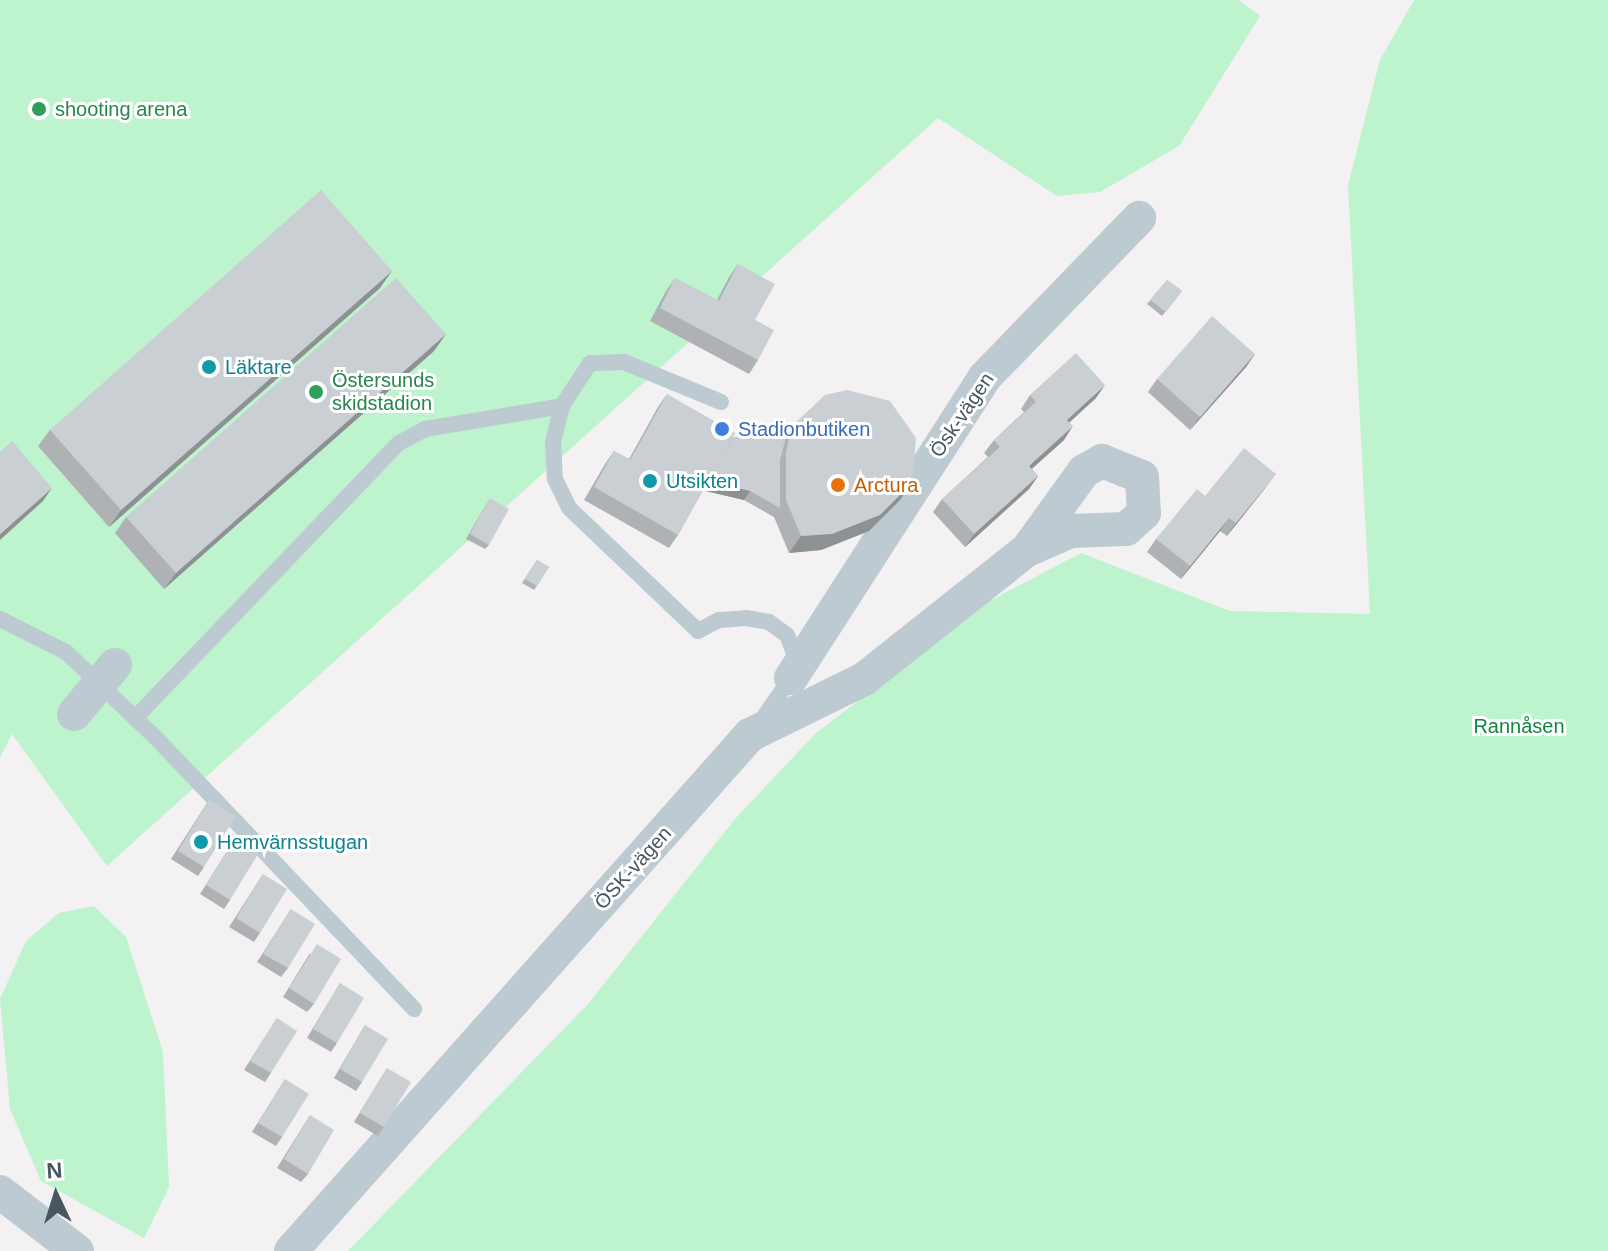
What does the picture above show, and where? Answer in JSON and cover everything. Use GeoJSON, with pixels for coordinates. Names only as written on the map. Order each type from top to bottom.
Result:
{"type":"FeatureCollection","features":[{"type":"Feature","properties":{"kind":"street","name":"Ösk-vägen"},"geometry":{"type":"LineString","coordinates":[[791,678],[984,378],[1139,218]]}},
{"type":"Feature","properties":{"kind":"street","name":"ÖSK-vägen"},"geometry":{"type":"LineString","coordinates":[[291,1251],[750,735],[864,679],[1027,550]]}},
{"type":"Feature","properties":{"kind":"street"},"geometry":{"type":"LineString","coordinates":[[74,714],[115,665]]}},
{"type":"Feature","properties":{"kind":"street"},"geometry":{"type":"LineString","coordinates":[[0,1192],[77,1251]]}},
{"type":"Feature","properties":{"kind":"lane"},"geometry":{"type":"LineString","coordinates":[[721,402],[624,362],[590,363],[562,406],[553,455],[555,479],[569,508],[698,631],[719,620],[746,618],[769,622],[787,635],[794,653],[791,678],[750,735]]}},
{"type":"Feature","properties":{"kind":"lane"},"geometry":{"type":"LineString","coordinates":[[135,718],[399,443],[425,429],[562,406]]}},
{"type":"Feature","properties":{"kind":"lane"},"geometry":{"type":"LineString","coordinates":[[0,619],[66,652],[135,718],[414,1009]]}},
{"type":"Feature","properties":{"kind":"green space","name":"Östersunds skidstadion"},"geometry":{"type":"Polygon","coordinates":[[[0,0],[1239,0],[1260,16],[1179,146],[1100,192],[1057,196],[938,118],[107,866],[12,734],[0,757],[0,0]]]}},
{"type":"Feature","properties":{"kind":"green space","name":"Rannåsen"},"geometry":{"type":"Polygon","coordinates":[[[1414,0],[1608,0],[1608,1251],[348,1251],[588,1004],[735,819],[815,734],[984,604],[1081,553],[1230,611],[1370,614],[1348,185],[1380,60],[1414,0]]]}},
{"type":"Feature","properties":{"kind":"green space"},"geometry":{"type":"Polygon","coordinates":[[[94,906],[126,937],[163,1052],[169,1187],[144,1238],[41,1181],[10,1109],[0,999],[26,941],[59,913],[94,906]]]}},
{"type":"Feature","properties":{"kind":"building","name":"Läktare"},"geometry":{"type":"Polygon","coordinates":[[[321,190],[392,271],[121,510],[50,430],[321,190]]]}},
{"type":"Feature","properties":{"kind":"building"},"geometry":{"type":"Polygon","coordinates":[[[738,264],[775,284],[755,320],[774,330],[758,360],[660,308],[675,278],[719,301],[738,264]]]}},
{"type":"Feature","properties":{"kind":"building","name":"Läktare"},"geometry":{"type":"Polygon","coordinates":[[[396,278],[446,334],[176,573],[126,517],[396,278]]]}},
{"type":"Feature","properties":{"kind":"building"},"geometry":{"type":"Polygon","coordinates":[[[1167,280],[1182,291],[1166,312],[1150,300],[1167,280]]]}},
{"type":"Feature","properties":{"kind":"building"},"geometry":{"type":"Polygon","coordinates":[[[1212,316],[1255,354],[1200,417],[1157,379],[1212,316]]]}},
{"type":"Feature","properties":{"kind":"building"},"geometry":{"type":"Polygon","coordinates":[[[1076,353],[1105,385],[1067,420],[1073,426],[1029,466],[1038,476],[974,534],[942,499],[1000,447],[994,440],[1036,402],[1030,395],[1076,353]]]}},
{"type":"Feature","properties":{"kind":"building","name":"Arctura"},"geometry":{"type":"Polygon","coordinates":[[[847,390],[890,401],[916,438],[912,483],[880,515],[832,534],[801,536],[786,500],[786,452],[792,426],[825,395],[847,390]]]}},
{"type":"Feature","properties":{"kind":"building","name":"Utsikten"},"geometry":{"type":"Polygon","coordinates":[[[667,394],[735,433],[678,535],[594,487],[614,451],[630,460],[667,394]]]}},
{"type":"Feature","properties":{"kind":"building"},"geometry":{"type":"Polygon","coordinates":[[[787,434],[780,460],[780,508],[750,491],[708,481],[733,437],[787,434]]]}},
{"type":"Feature","properties":{"kind":"building"},"geometry":{"type":"Polygon","coordinates":[[[12,441],[52,488],[0,534],[0,452],[12,441]]]}},
{"type":"Feature","properties":{"kind":"building"},"geometry":{"type":"Polygon","coordinates":[[[1244,448],[1276,474],[1236,523],[1229,518],[1190,566],[1156,539],[1197,489],[1205,496],[1244,448]]]}},
{"type":"Feature","properties":{"kind":"building"},"geometry":{"type":"Polygon","coordinates":[[[490,498],[509,509],[489,545],[470,534],[490,498]]]}},
{"type":"Feature","properties":{"kind":"building"},"geometry":{"type":"Polygon","coordinates":[[[537,560],[549,567],[537,586],[525,579],[537,560]]]}},
{"type":"Feature","properties":{"kind":"building","name":"Hemvärnsstugan"},"geometry":{"type":"Polygon","coordinates":[[[209,800],[236,816],[204,867],[178,851],[209,800]]]}},
{"type":"Feature","properties":{"kind":"building"},"geometry":{"type":"Polygon","coordinates":[[[234,840],[258,854],[230,900],[206,885],[234,840]]]}},
{"type":"Feature","properties":{"kind":"building"},"geometry":{"type":"Polygon","coordinates":[[[263,874],[287,889],[260,933],[236,918],[263,874]]]}},
{"type":"Feature","properties":{"kind":"building"},"geometry":{"type":"Polygon","coordinates":[[[291,909],[315,924],[288,968],[263,954],[291,909]]]}},
{"type":"Feature","properties":{"kind":"building"},"geometry":{"type":"Polygon","coordinates":[[[317,944],[341,959],[314,1004],[289,988],[317,944]]]}},
{"type":"Feature","properties":{"kind":"building"},"geometry":{"type":"Polygon","coordinates":[[[340,983],[364,998],[337,1043],[313,1029],[340,983]]]}},
{"type":"Feature","properties":{"kind":"building"},"geometry":{"type":"Polygon","coordinates":[[[277,1018],[297,1031],[271,1073],[250,1061],[277,1018]]]}},
{"type":"Feature","properties":{"kind":"building"},"geometry":{"type":"Polygon","coordinates":[[[365,1025],[388,1039],[362,1082],[340,1069],[365,1025]]]}},
{"type":"Feature","properties":{"kind":"building"},"geometry":{"type":"Polygon","coordinates":[[[387,1068],[411,1082],[384,1127],[360,1113],[387,1068]]]}},
{"type":"Feature","properties":{"kind":"building"},"geometry":{"type":"Polygon","coordinates":[[[285,1079],[309,1094],[282,1137],[258,1123],[285,1079]]]}},
{"type":"Feature","properties":{"kind":"building"},"geometry":{"type":"Polygon","coordinates":[[[310,1115],[334,1130],[308,1174],[284,1159],[310,1115]]]}},
{"type":"Feature","properties":{"kind":"place","name":"shooting arena"},"geometry":{"type":"Point","coordinates":[39,109]}},
{"type":"Feature","properties":{"kind":"place","name":"Läktare"},"geometry":{"type":"Point","coordinates":[209,367]}},
{"type":"Feature","properties":{"kind":"place","name":"Östersunds skidstadion"},"geometry":{"type":"Point","coordinates":[316,392]}},
{"type":"Feature","properties":{"kind":"place","name":"Stadionbutiken"},"geometry":{"type":"Point","coordinates":[722,429]}},
{"type":"Feature","properties":{"kind":"place","name":"Utsikten"},"geometry":{"type":"Point","coordinates":[650,481]}},
{"type":"Feature","properties":{"kind":"place","name":"Arctura"},"geometry":{"type":"Point","coordinates":[838,485]}},
{"type":"Feature","properties":{"kind":"place","name":"Hemvärnsstugan"},"geometry":{"type":"Point","coordinates":[201,842]}}]}
